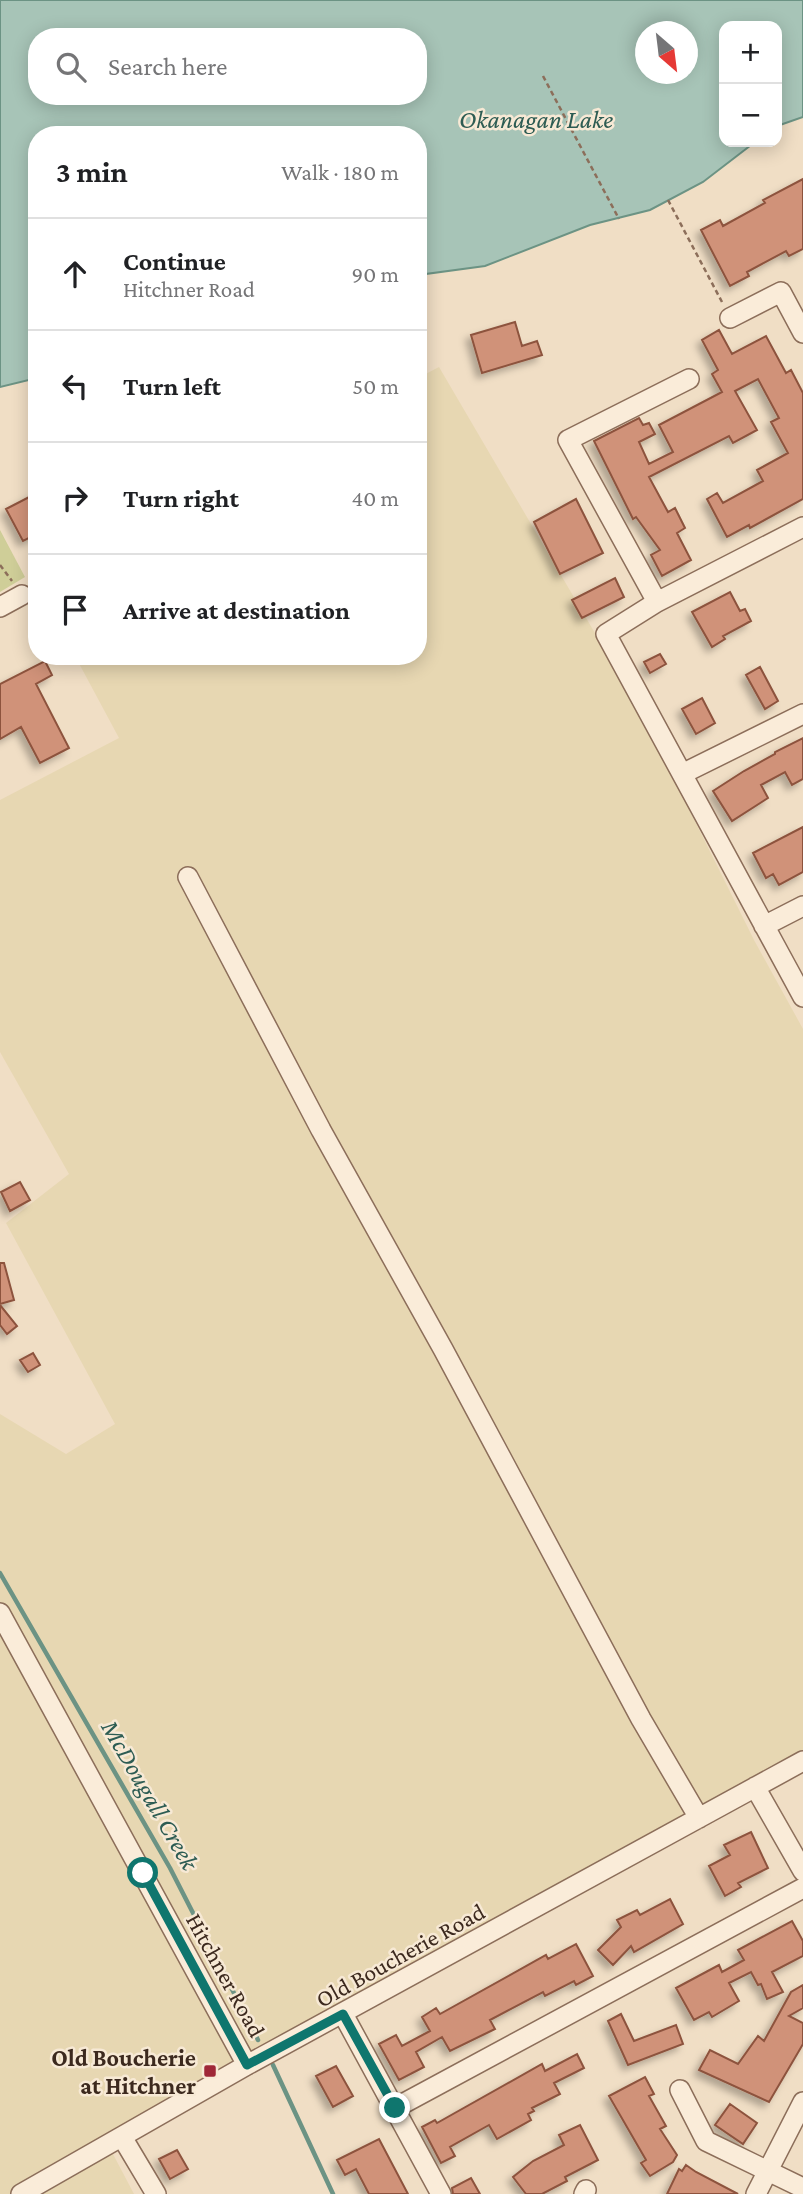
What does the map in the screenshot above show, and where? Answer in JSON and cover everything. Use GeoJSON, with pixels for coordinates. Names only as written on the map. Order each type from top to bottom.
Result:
{"type":"FeatureCollection","features":[{"type":"Feature","properties":{"kind":"street"},"geometry":{"type":"LineString","coordinates":[[730,318],[781,292],[803,333]]}},
{"type":"Feature","properties":{"kind":"street"},"geometry":{"type":"LineString","coordinates":[[657,602],[568,440],[689,379]]}},
{"type":"Feature","properties":{"kind":"street"},"geometry":{"type":"LineString","coordinates":[[803,527],[657,602],[606,634],[803,998]]}},
{"type":"Feature","properties":{"kind":"street"},"geometry":{"type":"LineString","coordinates":[[0,607],[22,595]]}},
{"type":"Feature","properties":{"kind":"street"},"geometry":{"type":"LineString","coordinates":[[682,775],[803,714]]}},
{"type":"Feature","properties":{"kind":"street"},"geometry":{"type":"LineString","coordinates":[[188,877],[321,1130],[443,1349],[634,1706],[699,1818]]}},
{"type":"Feature","properties":{"kind":"street"},"geometry":{"type":"LineString","coordinates":[[764,926],[803,906]]}},
{"type":"Feature","properties":{"kind":"street","name":"Hitchner Road"},"geometry":{"type":"LineString","coordinates":[[0,1613],[247,2065]]}},
{"type":"Feature","properties":{"kind":"street","name":"Old Boucherie Road"},"geometry":{"type":"LineString","coordinates":[[21,2194],[247,2065],[803,1761]]}},
{"type":"Feature","properties":{"kind":"street"},"geometry":{"type":"LineString","coordinates":[[755,1787],[803,1871]]}},
{"type":"Feature","properties":{"kind":"street"},"geometry":{"type":"LineString","coordinates":[[395,2108],[803,1888]]}},
{"type":"Feature","properties":{"kind":"street"},"geometry":{"type":"LineString","coordinates":[[343,2014],[440,2194]]}},
{"type":"Feature","properties":{"kind":"street"},"geometry":{"type":"LineString","coordinates":[[680,2090],[706,2141],[803,2188]]}},
{"type":"Feature","properties":{"kind":"street"},"geometry":{"type":"LineString","coordinates":[[756,2194],[803,2102]]}},
{"type":"Feature","properties":{"kind":"street"},"geometry":{"type":"LineString","coordinates":[[122,2137],[156,2194]]}},
{"type":"Feature","properties":{"kind":"path"},"geometry":{"type":"LineString","coordinates":[[543,76],[620,219]]}},
{"type":"Feature","properties":{"kind":"path"},"geometry":{"type":"LineString","coordinates":[[668,200],[730,318]]}},
{"type":"Feature","properties":{"kind":"shaded area"},"geometry":{"type":"Polygon","coordinates":[[[439,367],[599,640],[803,1029],[803,1754],[104,2137],[134,2194],[0,2194],[0,1414],[66,1454],[115,1424],[6,1223],[69,1174],[0,1052],[0,800],[119,738],[80,665],[427,665],[427,373],[439,367]]]}},
{"type":"Feature","properties":{"kind":"shaded area"},"geometry":{"type":"Polygon","coordinates":[[[0,530],[25,577],[0,592],[0,530]]]}},
{"type":"Feature","properties":{"kind":"water","name":"Okanagan Lake"},"geometry":{"type":"Polygon","coordinates":[[[0,0],[803,0],[803,117],[782,124],[782,21],[719,21],[719,147],[748,147],[703,182],[650,210],[590,225],[485,266],[427,274],[427,126],[28,126],[28,380],[0,387],[0,0]]]}},
{"type":"Feature","properties":{"kind":"building"},"geometry":{"type":"Polygon","coordinates":[[[803,179],[803,249],[789,256],[786,251],[747,272],[749,276],[730,286],[701,230],[720,220],[723,226],[765,203],[763,200],[803,179]]]}},
{"type":"Feature","properties":{"kind":"building"},"geometry":{"type":"Polygon","coordinates":[[[515,322],[522,346],[537,341],[542,355],[482,373],[471,335],[515,322]]]}},
{"type":"Feature","properties":{"kind":"building"},"geometry":{"type":"Polygon","coordinates":[[[719,330],[732,354],[766,336],[786,373],[791,370],[803,393],[803,499],[750,528],[749,525],[727,537],[707,499],[717,493],[723,503],[763,481],[757,470],[788,453],[771,422],[779,418],[758,379],[735,391],[757,430],[733,443],[729,436],[649,477],[668,512],[675,508],[685,528],[677,533],[691,560],[662,576],[651,555],[660,550],[636,517],[633,519],[594,441],[639,418],[643,425],[649,423],[655,434],[639,442],[649,464],[673,452],[659,425],[722,392],[712,374],[718,370],[702,340],[719,330]]]}},
{"type":"Feature","properties":{"kind":"building"},"geometry":{"type":"Polygon","coordinates":[[[28,498],[28,538],[23,541],[6,509],[28,498]]]}},
{"type":"Feature","properties":{"kind":"building"},"geometry":{"type":"Polygon","coordinates":[[[576,499],[603,553],[560,574],[534,522],[576,499]]]}},
{"type":"Feature","properties":{"kind":"building"},"geometry":{"type":"Polygon","coordinates":[[[615,578],[624,597],[582,618],[572,600],[615,578]]]}},
{"type":"Feature","properties":{"kind":"building"},"geometry":{"type":"Polygon","coordinates":[[[730,592],[740,611],[745,609],[751,621],[723,636],[725,639],[712,647],[692,612],[730,592]]]}},
{"type":"Feature","properties":{"kind":"building"},"geometry":{"type":"Polygon","coordinates":[[[660,654],[666,664],[650,673],[644,662],[660,654]]]}},
{"type":"Feature","properties":{"kind":"building"},"geometry":{"type":"Polygon","coordinates":[[[37,665],[47,665],[52,675],[36,684],[69,748],[40,763],[21,727],[0,739],[0,684],[37,665]]]}},
{"type":"Feature","properties":{"kind":"building"},"geometry":{"type":"Polygon","coordinates":[[[760,667],[778,701],[765,709],[746,675],[760,667]]]}},
{"type":"Feature","properties":{"kind":"building"},"geometry":{"type":"Polygon","coordinates":[[[702,698],[715,723],[696,734],[682,709],[702,698]]]}},
{"type":"Feature","properties":{"kind":"building"},"geometry":{"type":"Polygon","coordinates":[[[803,738],[803,779],[792,785],[785,772],[761,785],[768,798],[732,821],[713,791],[775,752],[803,738]]]}},
{"type":"Feature","properties":{"kind":"building"},"geometry":{"type":"Polygon","coordinates":[[[803,827],[803,872],[779,885],[773,874],[766,878],[753,853],[803,827]]]}},
{"type":"Feature","properties":{"kind":"building"},"geometry":{"type":"Polygon","coordinates":[[[20,1182],[30,1200],[10,1211],[1,1192],[20,1182]]]}},
{"type":"Feature","properties":{"kind":"building"},"geometry":{"type":"Polygon","coordinates":[[[0,1263],[4,1263],[14,1300],[0,1304],[0,1263]]]}},
{"type":"Feature","properties":{"kind":"building"},"geometry":{"type":"Polygon","coordinates":[[[0,1305],[17,1326],[7,1334],[0,1325],[0,1305]]]}},
{"type":"Feature","properties":{"kind":"building"},"geometry":{"type":"Polygon","coordinates":[[[33,1353],[40,1365],[28,1372],[20,1360],[33,1353]]]}},
{"type":"Feature","properties":{"kind":"building"},"geometry":{"type":"Polygon","coordinates":[[[751,1832],[768,1868],[738,1883],[741,1887],[725,1896],[709,1866],[730,1855],[724,1845],[751,1832]]]}},
{"type":"Feature","properties":{"kind":"building"},"geometry":{"type":"Polygon","coordinates":[[[670,1899],[683,1924],[634,1952],[631,1946],[613,1965],[598,1950],[621,1927],[617,1920],[637,1910],[640,1915],[670,1899]]]}},
{"type":"Feature","properties":{"kind":"building"},"geometry":{"type":"Polygon","coordinates":[[[792,1921],[803,1941],[803,1956],[772,1972],[783,1992],[767,1999],[761,1984],[758,1985],[751,1972],[729,1983],[739,2001],[712,2017],[709,2012],[694,2020],[676,1988],[719,1965],[722,1972],[744,1960],[738,1950],[792,1921]]]}},
{"type":"Feature","properties":{"kind":"building"},"geometry":{"type":"Polygon","coordinates":[[[576,1944],[593,1976],[576,1985],[574,1981],[545,1996],[543,1992],[490,2020],[495,2029],[450,2051],[442,2037],[416,2052],[424,2067],[399,2080],[379,2044],[396,2035],[402,2046],[430,2031],[422,2017],[436,2008],[440,2014],[546,1955],[548,1959],[576,1944]]]}},
{"type":"Feature","properties":{"kind":"building"},"geometry":{"type":"Polygon","coordinates":[[[803,1985],[803,2008],[789,2016],[803,2023],[803,2044],[769,2102],[699,2070],[710,2050],[738,2064],[758,2036],[764,2041],[791,1992],[803,1985]]]}},
{"type":"Feature","properties":{"kind":"building"},"geometry":{"type":"Polygon","coordinates":[[[621,2014],[634,2041],[676,2025],[683,2044],[628,2065],[608,2021],[621,2014]]]}},
{"type":"Feature","properties":{"kind":"building"},"geometry":{"type":"Polygon","coordinates":[[[577,2054],[584,2068],[554,2083],[560,2094],[532,2108],[534,2111],[528,2114],[531,2120],[497,2139],[489,2125],[450,2147],[455,2156],[441,2163],[422,2127],[435,2120],[437,2123],[542,2064],[545,2071],[577,2054]]]}},
{"type":"Feature","properties":{"kind":"building"},"geometry":{"type":"Polygon","coordinates":[[[336,2066],[353,2096],[333,2107],[316,2076],[336,2066]]]}},
{"type":"Feature","properties":{"kind":"building"},"geometry":{"type":"Polygon","coordinates":[[[645,2077],[654,2094],[649,2096],[666,2126],[660,2129],[677,2155],[673,2162],[650,2176],[641,2163],[646,2160],[609,2096],[645,2077]]]}},
{"type":"Feature","properties":{"kind":"building"},"geometry":{"type":"Polygon","coordinates":[[[730,2104],[757,2123],[743,2144],[715,2125],[730,2104]]]}},
{"type":"Feature","properties":{"kind":"building"},"geometry":{"type":"Polygon","coordinates":[[[580,2125],[598,2160],[565,2177],[567,2181],[542,2194],[526,2194],[513,2177],[533,2161],[564,2145],[559,2135],[580,2125]]]}},
{"type":"Feature","properties":{"kind":"building"},"geometry":{"type":"Polygon","coordinates":[[[379,2139],[408,2194],[369,2194],[356,2169],[345,2175],[337,2160],[379,2139]]]}},
{"type":"Feature","properties":{"kind":"building"},"geometry":{"type":"Polygon","coordinates":[[[177,2150],[188,2169],[170,2179],[159,2159],[177,2150]]]}},
{"type":"Feature","properties":{"kind":"building"},"geometry":{"type":"Polygon","coordinates":[[[686,2165],[738,2194],[667,2194],[679,2169],[682,2171],[686,2165]]]}},
{"type":"Feature","properties":{"kind":"building"},"geometry":{"type":"Polygon","coordinates":[[[471,2178],[480,2194],[453,2194],[452,2188],[471,2178]]]}},
{"type":"Feature","properties":{"kind":"waterway","name":"McDougall Creek"},"geometry":{"type":"LineString","coordinates":[[0,1573],[170,1868],[258,2040]]}},
{"type":"Feature","properties":{"kind":"waterway","name":"McDougall Creek"},"geometry":{"type":"LineString","coordinates":[[273,2065],[333,2194]]}},
{"type":"Feature","properties":{"kind":"place","name":"Old Boucherie at Hitchner"},"geometry":{"type":"Point","coordinates":[210,2071]}},
{"type":"Feature","properties":{"kind":"route"},"geometry":{"type":"LineString","coordinates":[[143,1873],[247,2065],[343,2014],[395,2108]]}}]}
